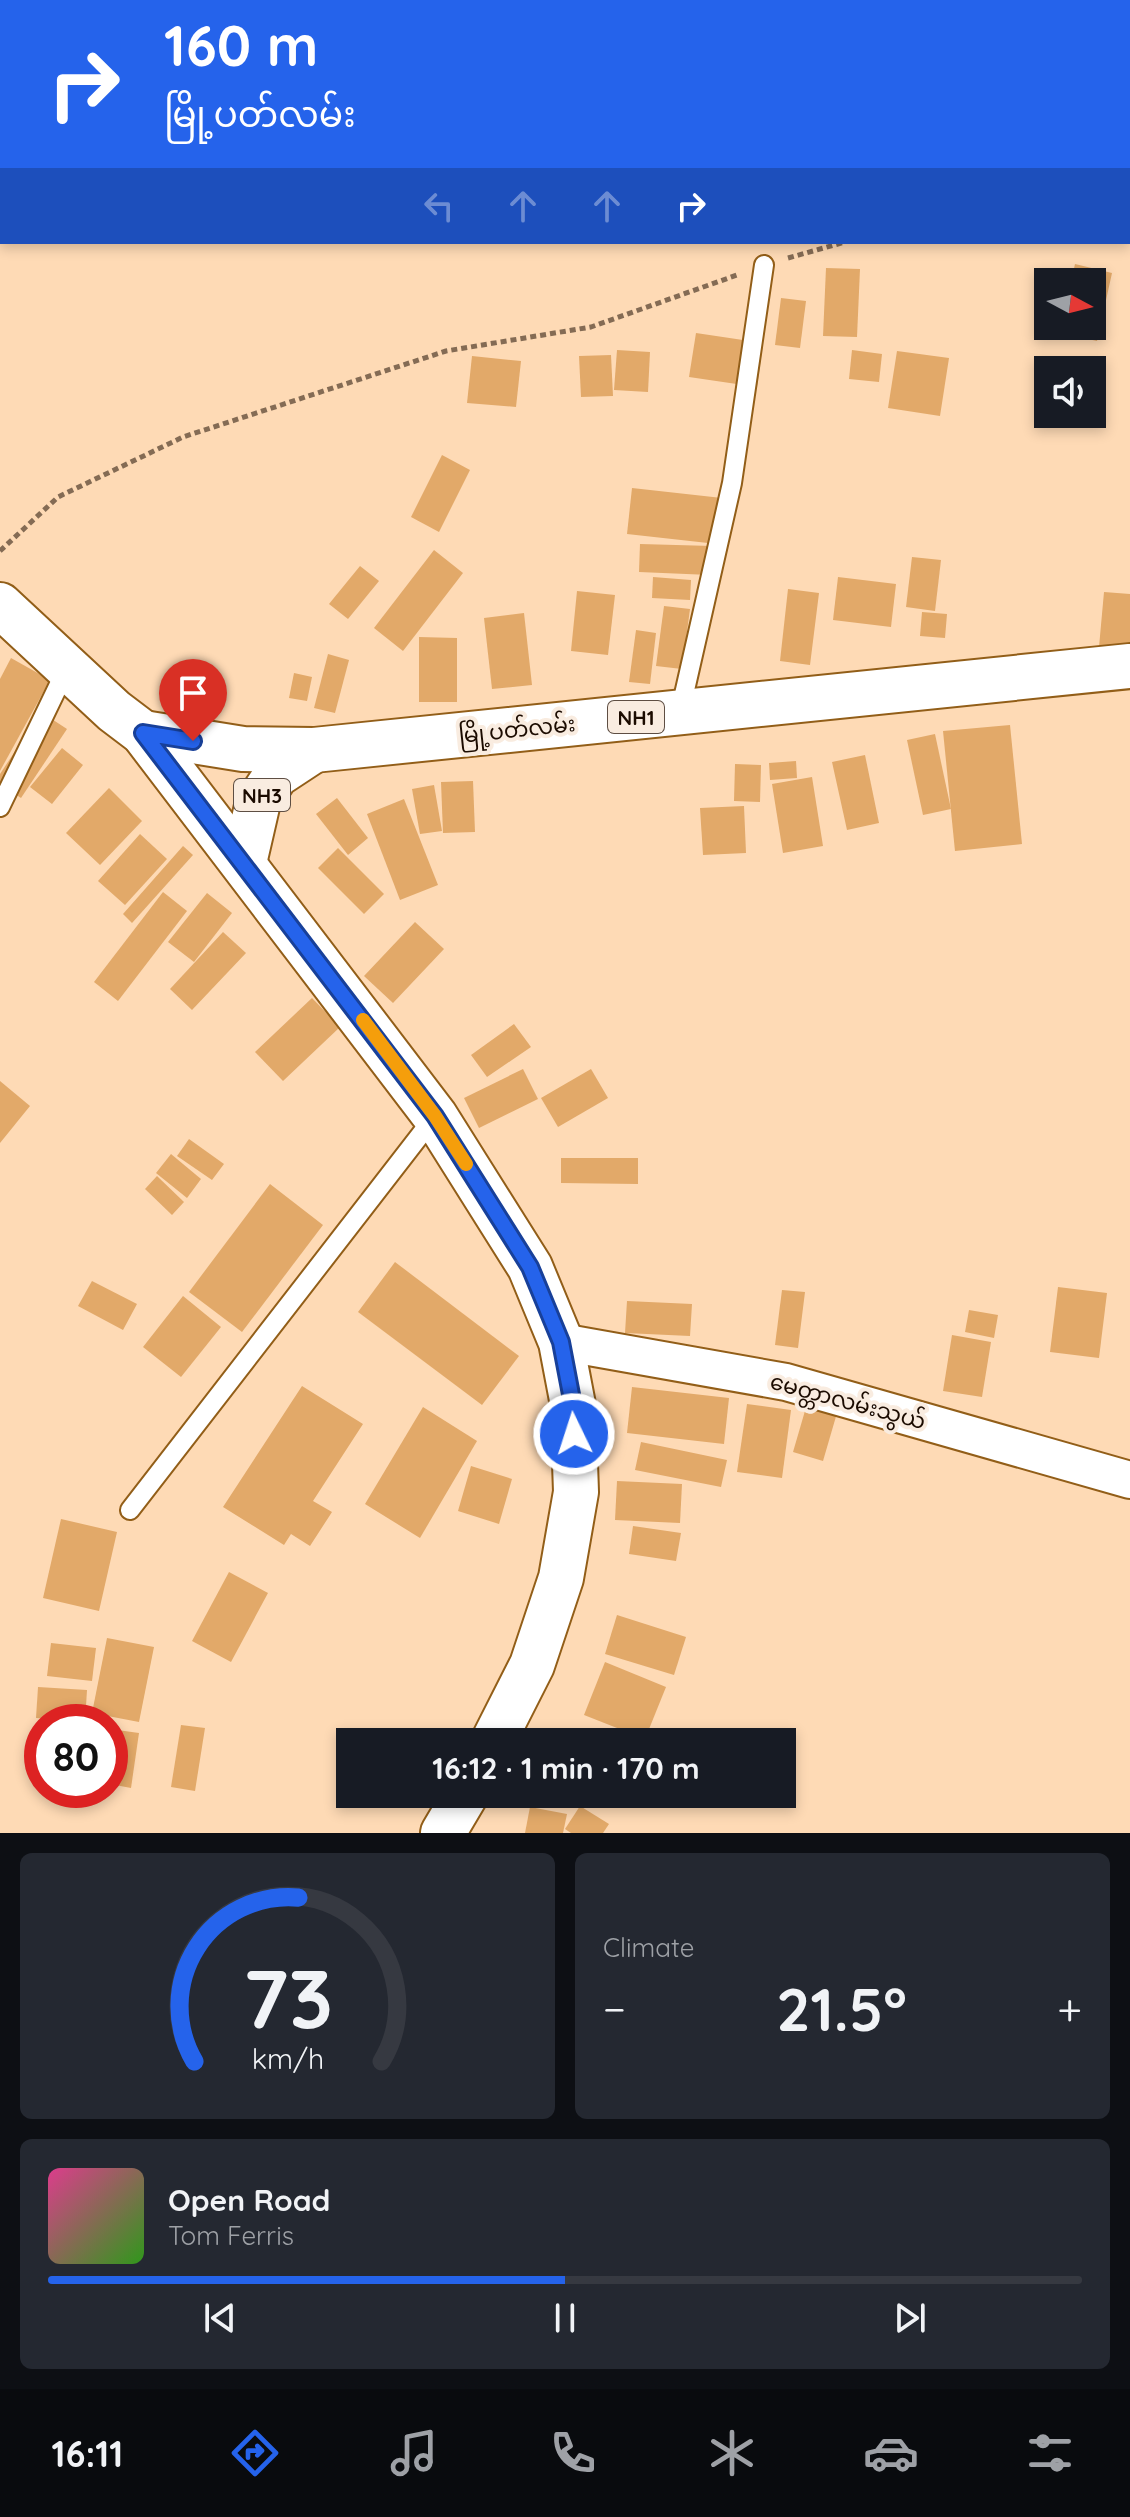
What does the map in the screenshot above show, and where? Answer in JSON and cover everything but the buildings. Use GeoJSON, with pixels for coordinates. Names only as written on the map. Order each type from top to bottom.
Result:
{"type":"FeatureCollection","features":[{"type":"Feature","properties":{"kind":"highway","name":"NH1"},"geometry":{"type":"LineString","coordinates":[[0,605],[114,711],[143,733]]}},
{"type":"Feature","properties":{"kind":"highway","name":"မြို့ပတ်လမ်း"},"geometry":{"type":"LineString","coordinates":[[143,733],[243,749],[314,750],[1130,666]]}},
{"type":"Feature","properties":{"kind":"highway","name":"NH3"},"geometry":{"type":"LineString","coordinates":[[143,733],[435,1116],[530,1267],[561,1342],[573,1405],[576,1492],[561,1578],[532,1665],[500,1728]]}},
{"type":"Feature","properties":{"kind":"highway","name":"NH3"},"geometry":{"type":"LineString","coordinates":[[244,863],[258,802],[276,775],[314,750]]}},
{"type":"Feature","properties":{"kind":"highway"},"geometry":{"type":"LineString","coordinates":[[443,1833],[458,1808]]}},
{"type":"Feature","properties":{"kind":"street","name":"မေတ္တာလမ်းသွယ်"},"geometry":{"type":"LineString","coordinates":[[561,1342],[786,1382],[1130,1480]]}},
{"type":"Feature","properties":{"kind":"lane"},"geometry":{"type":"LineString","coordinates":[[680,712],[732,483],[764,265]]}},
{"type":"Feature","properties":{"kind":"lane"},"geometry":{"type":"LineString","coordinates":[[0,807],[68,665]]}},
{"type":"Feature","properties":{"kind":"lane"},"geometry":{"type":"LineString","coordinates":[[130,1510],[435,1116]]}},
{"type":"Feature","properties":{"kind":"path"},"geometry":{"type":"LineString","coordinates":[[0,551],[58,497],[183,437],[446,351],[591,327],[764,265],[838,244]]}},
{"type":"Feature","properties":{"kind":"slow traffic"},"geometry":{"type":"LineString","coordinates":[[363,1020],[435,1116],[466,1164]]}},
{"type":"Feature","properties":{"kind":"route"},"geometry":{"type":"LineString","coordinates":[[193,741],[143,733],[435,1116],[530,1267],[561,1342],[573,1405],[574,1434]]}}]}
